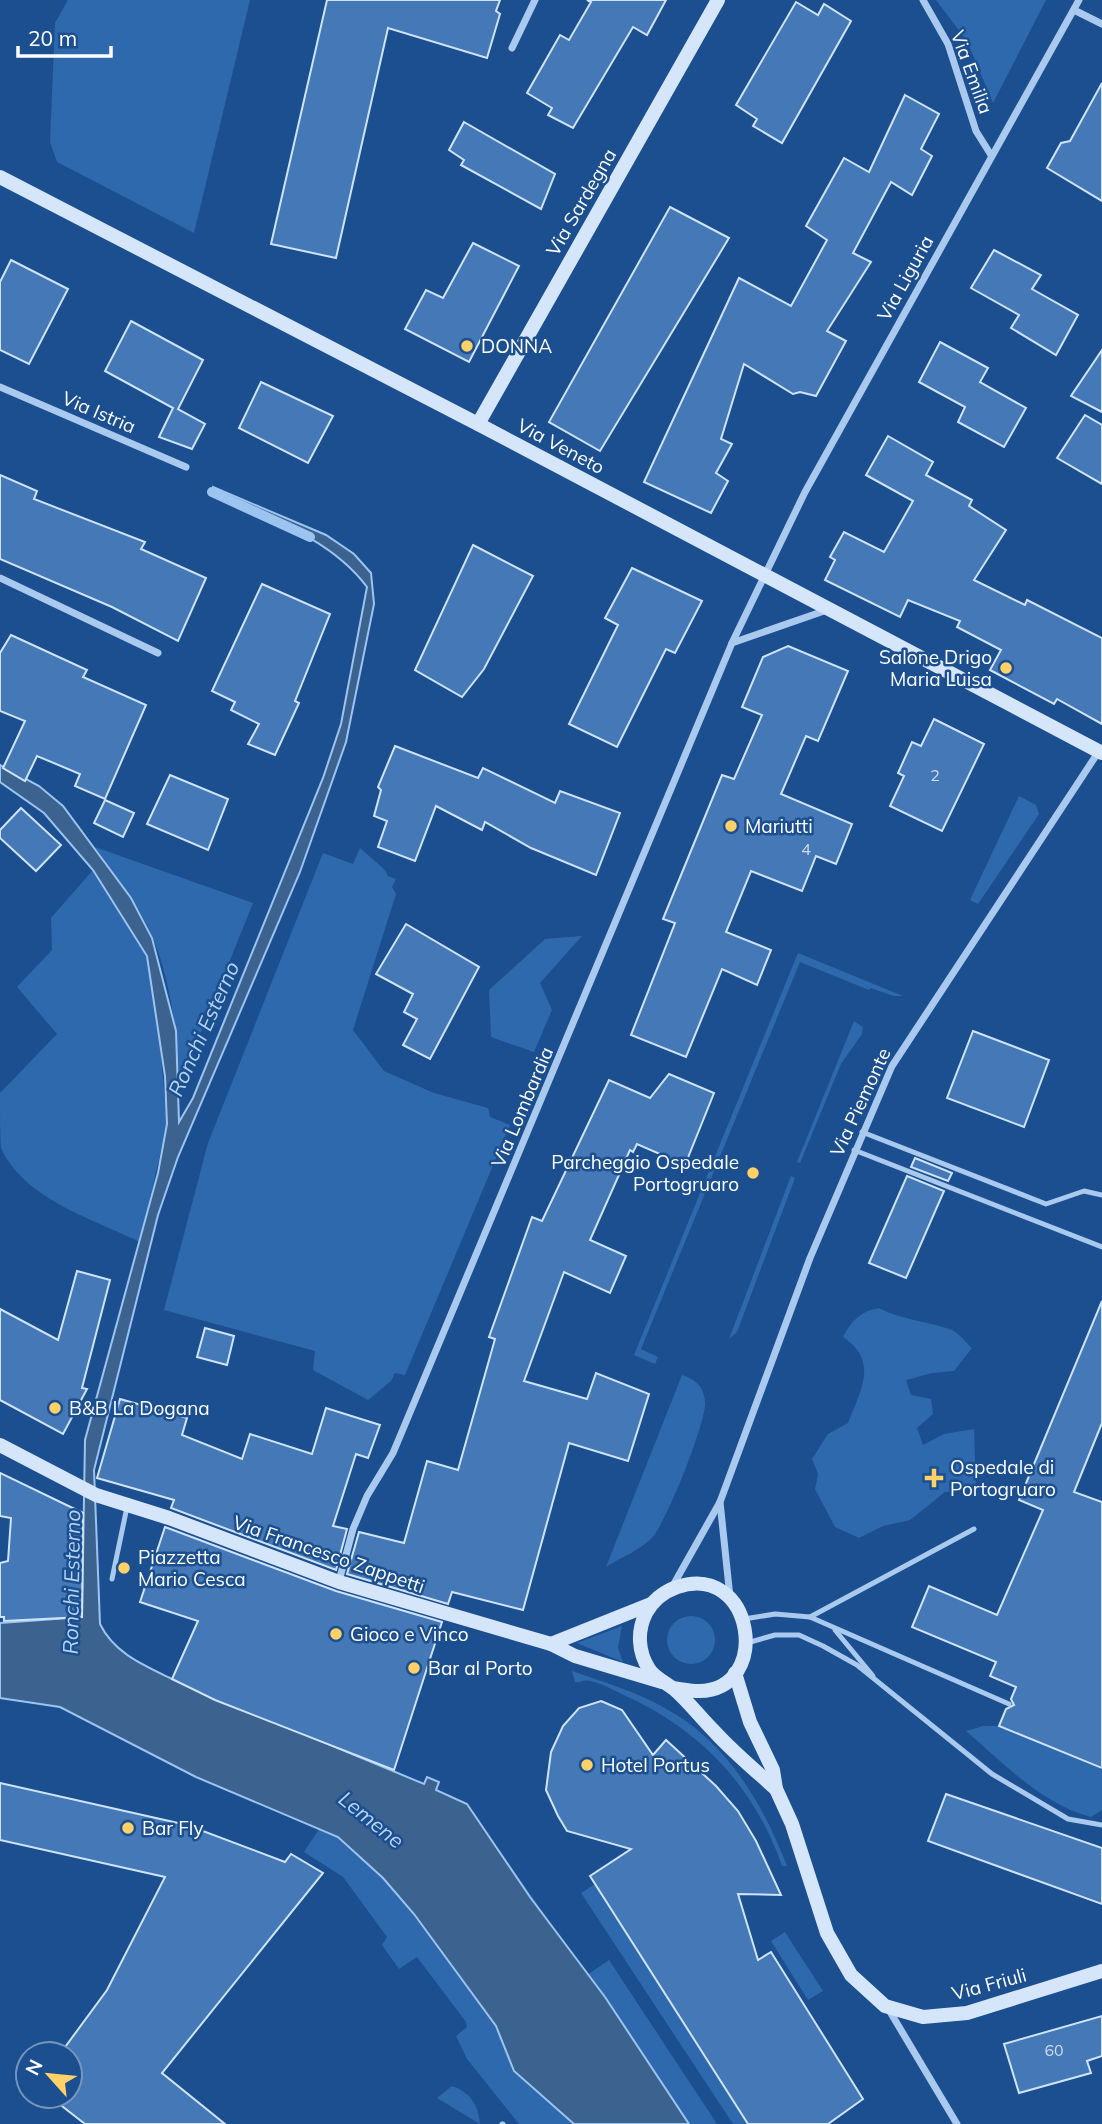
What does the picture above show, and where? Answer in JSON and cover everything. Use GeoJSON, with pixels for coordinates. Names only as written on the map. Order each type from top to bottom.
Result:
{"type":"FeatureCollection","features":[{"type":"Feature","properties":{"kind":"street"},"geometry":{"type":"LineString","coordinates":[[512,48],[536,0]]}},
{"type":"Feature","properties":{"kind":"street","name":"Via Sardegna"},"geometry":{"type":"LineString","coordinates":[[478,424],[718,0]]}},
{"type":"Feature","properties":{"kind":"street","name":"Via Emilia"},"geometry":{"type":"LineString","coordinates":[[923,0],[948,44],[976,131],[991,155]]}},
{"type":"Feature","properties":{"kind":"street","name":"Via Liguria"},"geometry":{"type":"LineString","coordinates":[[764,575],[805,492],[1079,0]]}},
{"type":"Feature","properties":{"kind":"street"},"geometry":{"type":"LineString","coordinates":[[1074,10],[1102,24]]}},
{"type":"Feature","properties":{"kind":"street","name":"Via Veneto"},"geometry":{"type":"LineString","coordinates":[[0,177],[478,424],[1100,752]]}},
{"type":"Feature","properties":{"kind":"street","name":"Via Istria"},"geometry":{"type":"LineString","coordinates":[[0,387],[186,467]]}},
{"type":"Feature","properties":{"kind":"street","name":"Via Lombardia"},"geometry":{"type":"LineString","coordinates":[[339,1582],[353,1529],[398,1440],[732,643],[764,575]]}},
{"type":"Feature","properties":{"kind":"street"},"geometry":{"type":"LineString","coordinates":[[0,578],[158,653]]}},
{"type":"Feature","properties":{"kind":"street"},"geometry":{"type":"LineString","coordinates":[[732,643],[830,609]]}},
{"type":"Feature","properties":{"kind":"street","name":"Via Piemonte"},"geometry":{"type":"LineString","coordinates":[[670,1589],[720,1502],[736,1453],[854,1150],[892,1066],[913,1030],[1100,752]]}},
{"type":"Feature","properties":{"kind":"street","name":"Via Francesco Zappetti"},"geometry":{"type":"LineString","coordinates":[[0,1445],[96,1495],[169,1518],[339,1582],[551,1644],[575,1656],[667,1685],[701,1691],[716,1687],[735,1673]]}},
{"type":"Feature","properties":{"kind":"street","name":"Via Piemonte"},"geometry":{"type":"LineString","coordinates":[[720,1502],[730,1575],[730,1598]]}},
{"type":"Feature","properties":{"kind":"street"},"geometry":{"type":"LineString","coordinates":[[551,1644],[651,1604],[670,1589],[686,1584],[717,1588],[730,1598],[744,1619],[747,1643],[745,1655],[735,1673],[750,1723],[773,1770],[776,1789],[792,1824],[827,1933],[851,1975],[885,2006],[957,2124]]}},
{"type":"Feature","properties":{"kind":"street"},"geometry":{"type":"LineString","coordinates":[[651,1604],[643,1619],[639,1637],[642,1654],[650,1670],[776,1789]]}},
{"type":"Feature","properties":{"kind":"street","name":"Via Friuli"},"geometry":{"type":"LineString","coordinates":[[885,2006],[923,2017],[967,2013],[1102,1972]]}},
{"type":"Feature","properties":{"kind":"lane"},"geometry":{"type":"LineString","coordinates":[[862,1132],[1046,1204],[1084,1191],[1102,1195]]}},
{"type":"Feature","properties":{"kind":"lane"},"geometry":{"type":"LineString","coordinates":[[854,1150],[1102,1247]]}},
{"type":"Feature","properties":{"kind":"lane"},"geometry":{"type":"LineString","coordinates":[[112,1579],[128,1506]]}},
{"type":"Feature","properties":{"kind":"lane"},"geometry":{"type":"LineString","coordinates":[[810,1617],[974,1530]]}},
{"type":"Feature","properties":{"kind":"lane"},"geometry":{"type":"LineString","coordinates":[[744,1619],[775,1614],[810,1617],[1009,1703]]}},
{"type":"Feature","properties":{"kind":"lane"},"geometry":{"type":"LineString","coordinates":[[833,1628],[882,1686]]}},
{"type":"Feature","properties":{"kind":"lane"},"geometry":{"type":"LineString","coordinates":[[747,1643],[775,1635],[799,1635],[857,1665],[992,1774],[1068,1819],[1102,1825]]}},
{"type":"Feature","properties":{"kind":"shaded area"},"geometry":{"type":"Polygon","coordinates":[[[68,0],[250,0],[194,233],[57,162],[50,142],[55,23],[68,0]]]}},
{"type":"Feature","properties":{"kind":"shaded area"},"geometry":{"type":"Polygon","coordinates":[[[936,0],[1046,0],[993,103],[967,41],[936,0]]]}},
{"type":"Feature","properties":{"kind":"shaded area"},"geometry":{"type":"Polygon","coordinates":[[[1019,796],[1036,805],[1039,814],[978,904],[970,900],[1019,796]]]}},
{"type":"Feature","properties":{"kind":"shaded area"},"geometry":{"type":"Polygon","coordinates":[[[95,847],[253,903],[179,1087],[172,1011],[165,974],[153,938],[141,914],[95,847]]]}},
{"type":"Feature","properties":{"kind":"shaded area"},"geometry":{"type":"Polygon","coordinates":[[[360,848],[385,870],[388,876],[396,879],[392,887],[396,894],[353,1030],[384,1071],[434,1093],[488,1108],[490,1117],[510,1125],[405,1375],[395,1373],[391,1381],[368,1400],[313,1370],[315,1351],[164,1310],[208,1143],[323,853],[353,864],[360,848]]]}},
{"type":"Feature","properties":{"kind":"shaded area"},"geometry":{"type":"Polygon","coordinates":[[[93,870],[147,956],[159,1032],[167,1124],[140,1242],[81,1216],[43,1194],[12,1166],[1,1148],[0,1093],[57,1034],[17,987],[52,950],[51,918],[93,870]]]}},
{"type":"Feature","properties":{"kind":"shaded area"},"geometry":{"type":"Polygon","coordinates":[[[582,936],[540,983],[552,1010],[534,1052],[491,1037],[489,990],[545,939],[582,936]]]}},
{"type":"Feature","properties":{"kind":"shaded area"},"geometry":{"type":"Polygon","coordinates":[[[798,953],[903,996],[893,996],[871,988],[869,990],[800,962],[641,1349],[658,1357],[655,1364],[634,1355],[798,953]]]}},
{"type":"Feature","properties":{"kind":"shaded area"},"geometry":{"type":"Polygon","coordinates":[[[854,1021],[863,1027],[862,1034],[841,1064],[800,1163],[797,1162],[854,1021]]]}},
{"type":"Feature","properties":{"kind":"shaded area"},"geometry":{"type":"Polygon","coordinates":[[[791,1176],[795,1178],[737,1332],[729,1339],[791,1176]]]}},
{"type":"Feature","properties":{"kind":"shaded area"},"geometry":{"type":"Polygon","coordinates":[[[879,1308],[952,1330],[972,1348],[954,1371],[906,1380],[911,1395],[931,1399],[933,1414],[917,1428],[923,1445],[944,1434],[974,1429],[976,1485],[964,1492],[945,1492],[910,1520],[883,1526],[859,1538],[835,1527],[815,1489],[818,1474],[812,1459],[828,1434],[848,1423],[862,1388],[864,1366],[861,1356],[843,1337],[857,1318],[879,1308]]]}},
{"type":"Feature","properties":{"kind":"shaded area"},"geometry":{"type":"Polygon","coordinates":[[[682,1375],[698,1384],[705,1402],[700,1429],[684,1472],[652,1538],[606,1567],[682,1375]]]}},
{"type":"Feature","properties":{"kind":"shaded area"},"geometry":{"type":"Polygon","coordinates":[[[98,1609],[100,1624],[109,1642],[137,1662],[215,1700],[394,1770],[467,1804],[587,1975],[609,1960],[717,2124],[519,2124],[467,2059],[456,2036],[467,2027],[466,2022],[417,1957],[399,1969],[382,1945],[387,1937],[343,1877],[304,1852],[319,1829],[196,1777],[60,1707],[0,1698],[0,1622],[82,1617],[98,1609]]]}},
{"type":"Feature","properties":{"kind":"shaded area"},"geometry":{"type":"Polygon","coordinates":[[[691,1616],[708,1623],[715,1640],[708,1657],[691,1664],[674,1657],[667,1640],[674,1623],[691,1616]]]}},
{"type":"Feature","properties":{"kind":"shaded area"},"geometry":{"type":"Polygon","coordinates":[[[622,1626],[618,1648],[623,1662],[577,1643],[622,1626]]]}},
{"type":"Feature","properties":{"kind":"shaded area"},"geometry":{"type":"Polygon","coordinates":[[[572,1671],[652,1701],[705,1737],[723,1755],[753,1796],[787,1866],[782,1866],[758,1812],[742,1788],[703,1746],[681,1728],[630,1698],[595,1682],[575,1682],[572,1671]]]}},
{"type":"Feature","properties":{"kind":"shaded area"},"geometry":{"type":"Polygon","coordinates":[[[983,1726],[999,1726],[1097,1766],[1102,1770],[1102,1810],[1091,1817],[1073,1811],[1024,1782],[966,1731],[983,1726]]]}},
{"type":"Feature","properties":{"kind":"shaded area"},"geometry":{"type":"Polygon","coordinates":[[[595,1884],[748,2124],[733,2124],[581,1893],[595,1884]]]}},
{"type":"Feature","properties":{"kind":"shaded area"},"geometry":{"type":"Polygon","coordinates":[[[785,1932],[823,1991],[808,2000],[771,1941],[785,1932]]]}},
{"type":"Feature","properties":{"kind":"shaded area"},"geometry":{"type":"Polygon","coordinates":[[[452,2086],[472,2100],[480,2124],[437,2098],[452,2086]]]}},
{"type":"Feature","properties":{"kind":"water","name":"Lemene"},"geometry":{"type":"Polygon","coordinates":[[[213,487],[326,535],[354,554],[371,573],[374,604],[346,742],[300,872],[178,1157],[158,1215],[94,1470],[100,1624],[113,1643],[150,1669],[424,1784],[427,1777],[439,1782],[436,1790],[467,1804],[530,1897],[605,1997],[689,2124],[574,2124],[514,2071],[496,2026],[414,1914],[383,1878],[338,1837],[196,1777],[60,1707],[0,1698],[0,1623],[82,1617],[85,1440],[158,1173],[167,1124],[165,1076],[147,956],[93,870],[44,813],[0,782],[0,765],[39,786],[63,806],[131,898],[152,938],[176,1031],[179,1122],[193,1098],[323,778],[341,724],[367,587],[335,555],[316,542],[296,530],[212,492],[213,487]]]}},
{"type":"Feature","properties":{"kind":"building"},"geometry":{"type":"Polygon","coordinates":[[[327,0],[500,0],[496,11],[500,14],[487,58],[388,28],[336,258],[271,244],[327,0]]]}},
{"type":"Feature","properties":{"kind":"building"},"geometry":{"type":"Polygon","coordinates":[[[587,0],[666,0],[647,35],[633,27],[573,128],[548,115],[552,108],[527,93],[560,35],[569,40],[591,2],[587,0]]]}},
{"type":"Feature","properties":{"kind":"building"},"geometry":{"type":"Polygon","coordinates":[[[796,2],[818,15],[824,4],[851,21],[782,143],[753,126],[757,119],[736,105],[796,2]]]}},
{"type":"Feature","properties":{"kind":"building"},"geometry":{"type":"Polygon","coordinates":[[[1102,83],[1102,201],[1047,168],[1061,143],[1070,141],[1102,83]]]}},
{"type":"Feature","properties":{"kind":"building"},"geometry":{"type":"Polygon","coordinates":[[[905,95],[939,114],[921,149],[932,156],[912,195],[891,182],[853,253],[871,262],[827,331],[846,341],[816,396],[800,392],[793,394],[744,364],[721,439],[732,444],[716,473],[728,481],[711,513],[644,482],[739,278],[791,306],[827,240],[806,226],[844,158],[869,172],[905,95]]]}},
{"type":"Feature","properties":{"kind":"building"},"geometry":{"type":"Polygon","coordinates":[[[464,122],[555,174],[541,209],[461,165],[464,160],[449,150],[464,122]]]}},
{"type":"Feature","properties":{"kind":"building"},"geometry":{"type":"Polygon","coordinates":[[[670,207],[729,238],[600,451],[549,422],[670,207]]]}},
{"type":"Feature","properties":{"kind":"building"},"geometry":{"type":"Polygon","coordinates":[[[473,243],[519,266],[469,362],[405,329],[426,290],[443,298],[473,243]]]}},
{"type":"Feature","properties":{"kind":"building"},"geometry":{"type":"Polygon","coordinates":[[[994,250],[1041,275],[1032,289],[1078,315],[1056,355],[1011,328],[1019,315],[971,288],[994,250]]]}},
{"type":"Feature","properties":{"kind":"building"},"geometry":{"type":"Polygon","coordinates":[[[11,260],[68,289],[29,364],[0,350],[0,282],[11,260]]]}},
{"type":"Feature","properties":{"kind":"building"},"geometry":{"type":"Polygon","coordinates":[[[131,321],[203,360],[178,409],[205,424],[192,449],[159,437],[173,408],[105,371],[131,321]]]}},
{"type":"Feature","properties":{"kind":"building"},"geometry":{"type":"Polygon","coordinates":[[[940,342],[988,368],[980,382],[1026,408],[1004,447],[958,422],[965,407],[919,382],[940,342]]]}},
{"type":"Feature","properties":{"kind":"building"},"geometry":{"type":"Polygon","coordinates":[[[1102,350],[1102,412],[1071,396],[1102,350]]]}},
{"type":"Feature","properties":{"kind":"building"},"geometry":{"type":"Polygon","coordinates":[[[261,382],[333,416],[308,463],[239,428],[261,382]]]}},
{"type":"Feature","properties":{"kind":"building"},"geometry":{"type":"Polygon","coordinates":[[[1085,415],[1102,425],[1102,484],[1057,458],[1085,415]]]}},
{"type":"Feature","properties":{"kind":"building"},"geometry":{"type":"Polygon","coordinates":[[[888,436],[933,462],[926,475],[972,500],[969,506],[1006,530],[974,580],[1025,605],[1027,600],[1102,638],[1102,724],[1057,699],[1054,704],[990,670],[1001,650],[957,627],[960,621],[908,600],[900,617],[825,580],[835,560],[830,557],[844,532],[884,552],[913,501],[866,475],[888,436]]]}},
{"type":"Feature","properties":{"kind":"building"},"geometry":{"type":"Polygon","coordinates":[[[0,475],[37,491],[34,499],[145,542],[141,549],[206,578],[178,641],[112,607],[0,559],[0,475]]]}},
{"type":"Feature","properties":{"kind":"building"},"geometry":{"type":"Polygon","coordinates":[[[473,545],[533,576],[484,669],[462,697],[415,670],[473,545]]]}},
{"type":"Feature","properties":{"kind":"building"},"geometry":{"type":"Polygon","coordinates":[[[632,568],[702,601],[675,653],[666,649],[617,747],[569,724],[618,625],[605,618],[632,568]]]}},
{"type":"Feature","properties":{"kind":"building"},"geometry":{"type":"Polygon","coordinates":[[[262,584],[330,614],[295,701],[299,703],[275,755],[248,744],[259,724],[231,710],[235,702],[212,691],[262,584]]]}},
{"type":"Feature","properties":{"kind":"building"},"geometry":{"type":"Polygon","coordinates":[[[11,635],[87,670],[83,677],[146,705],[105,799],[75,786],[80,774],[37,756],[25,781],[3,768],[25,721],[0,711],[0,653],[11,635]]]}},
{"type":"Feature","properties":{"kind":"building"},"geometry":{"type":"Polygon","coordinates":[[[788,646],[848,671],[818,741],[806,736],[781,794],[852,824],[836,864],[816,856],[802,891],[751,871],[726,932],[771,950],[757,985],[722,969],[686,1057],[631,1035],[675,923],[663,919],[722,775],[734,779],[762,715],[742,707],[763,657],[788,646]]]}},
{"type":"Feature","properties":{"kind":"building"},"geometry":{"type":"Polygon","coordinates":[[[934,719],[984,744],[942,831],[890,806],[904,776],[898,773],[912,742],[921,746],[934,719]]]}},
{"type":"Feature","properties":{"kind":"building"},"geometry":{"type":"Polygon","coordinates":[[[395,746],[478,778],[483,768],[555,803],[560,791],[620,813],[596,875],[531,848],[485,822],[482,830],[436,806],[415,861],[378,847],[387,821],[374,816],[381,790],[378,787],[395,746]]]}},
{"type":"Feature","properties":{"kind":"building"},"geometry":{"type":"Polygon","coordinates":[[[170,775],[228,799],[208,850],[147,824],[170,775]]]}},
{"type":"Feature","properties":{"kind":"building"},"geometry":{"type":"Polygon","coordinates":[[[105,800],[134,813],[123,837],[94,823],[105,800]]]}},
{"type":"Feature","properties":{"kind":"building"},"geometry":{"type":"Polygon","coordinates":[[[21,808],[61,845],[36,871],[0,838],[0,830],[21,808]]]}},
{"type":"Feature","properties":{"kind":"building"},"geometry":{"type":"Polygon","coordinates":[[[406,924],[479,967],[430,1059],[403,1045],[417,1019],[404,1012],[413,994],[376,974],[406,924]]]}},
{"type":"Feature","properties":{"kind":"building"},"geometry":{"type":"Polygon","coordinates":[[[973,1031],[1049,1060],[1024,1127],[947,1098],[973,1031]]]}},
{"type":"Feature","properties":{"kind":"building"},"geometry":{"type":"Polygon","coordinates":[[[669,1074],[714,1093],[685,1165],[637,1144],[633,1152],[630,1150],[590,1240],[626,1256],[610,1293],[564,1272],[524,1381],[587,1399],[596,1373],[649,1394],[628,1461],[569,1443],[523,1610],[452,1592],[448,1604],[347,1574],[359,1532],[404,1543],[427,1461],[458,1470],[495,1339],[489,1337],[532,1217],[542,1221],[609,1080],[650,1098],[669,1074]]]}},
{"type":"Feature","properties":{"kind":"building"},"geometry":{"type":"Polygon","coordinates":[[[915,1158],[952,1173],[948,1181],[911,1167],[915,1158]]]}},
{"type":"Feature","properties":{"kind":"building"},"geometry":{"type":"Polygon","coordinates":[[[907,1176],[944,1191],[906,1278],[869,1263],[907,1176]]]}},
{"type":"Feature","properties":{"kind":"building"},"geometry":{"type":"Polygon","coordinates":[[[77,1271],[110,1280],[82,1388],[87,1389],[63,1434],[0,1400],[0,1309],[58,1340],[77,1271]]]}},
{"type":"Feature","properties":{"kind":"building"},"geometry":{"type":"Polygon","coordinates":[[[1102,1301],[1102,1423],[1074,1492],[1102,1502],[1102,1768],[999,1726],[1006,1709],[1014,1705],[1011,1699],[1016,1687],[990,1676],[996,1662],[912,1627],[929,1586],[997,1615],[1043,1510],[1019,1500],[1102,1301]]]}},
{"type":"Feature","properties":{"kind":"building"},"geometry":{"type":"Polygon","coordinates":[[[205,1328],[234,1336],[227,1365],[197,1357],[205,1328]]]}},
{"type":"Feature","properties":{"kind":"building"},"geometry":{"type":"Polygon","coordinates":[[[120,1399],[187,1418],[182,1435],[242,1459],[250,1434],[312,1454],[326,1408],[380,1425],[368,1458],[356,1454],[333,1526],[347,1529],[336,1570],[171,1508],[174,1500],[97,1478],[120,1399]]]}},
{"type":"Feature","properties":{"kind":"building"},"geometry":{"type":"Polygon","coordinates":[[[0,1473],[83,1513],[82,1617],[4,1621],[4,1617],[0,1617],[0,1563],[8,1561],[11,1518],[0,1516],[0,1473]]]}},
{"type":"Feature","properties":{"kind":"building"},"geometry":{"type":"Polygon","coordinates":[[[165,1527],[336,1591],[442,1622],[394,1770],[215,1700],[172,1679],[198,1621],[140,1602],[165,1527]]]}},
{"type":"Feature","properties":{"kind":"building"},"geometry":{"type":"Polygon","coordinates":[[[601,1701],[622,1710],[653,1755],[666,1740],[716,1786],[738,1811],[756,1841],[781,1895],[738,1894],[758,1960],[771,1952],[863,2099],[828,2124],[748,2124],[590,1876],[631,1849],[567,1831],[546,1790],[551,1752],[563,1726],[579,1708],[601,1701]]]}},
{"type":"Feature","properties":{"kind":"building"},"geometry":{"type":"Polygon","coordinates":[[[0,1783],[187,1825],[285,1862],[291,1854],[323,1873],[162,2073],[225,2124],[85,2124],[67,2110],[84,2110],[84,2040],[70,2040],[107,1990],[165,1877],[0,1840],[0,1783]]]}},
{"type":"Feature","properties":{"kind":"building"},"geometry":{"type":"Polygon","coordinates":[[[946,1794],[1102,1848],[1102,1904],[928,1841],[946,1794]]]}},
{"type":"Feature","properties":{"kind":"building"},"geometry":{"type":"Polygon","coordinates":[[[1102,2016],[1102,2056],[1087,2061],[1091,2073],[1019,2093],[1004,2044],[1102,2016]]]}},
{"type":"Feature","properties":{"kind":"waterway","name":"Ronchi Esterno"},"geometry":{"type":"LineString","coordinates":[[212,492],[310,537]]}},
{"type":"Feature","properties":{"kind":"place","name":"DONNA"},"geometry":{"type":"Point","coordinates":[467,346]}},
{"type":"Feature","properties":{"kind":"place","name":"Salone Drigo Maria Luisa"},"geometry":{"type":"Point","coordinates":[1006,668]}},
{"type":"Feature","properties":{"kind":"place","name":"Mariutti"},"geometry":{"type":"Point","coordinates":[731,826]}},
{"type":"Feature","properties":{"kind":"place","name":"Parcheggio Ospedale Portogruaro"},"geometry":{"type":"Point","coordinates":[753,1173]}},
{"type":"Feature","properties":{"kind":"place","name":"B&B La Dogana"},"geometry":{"type":"Point","coordinates":[55,1408]}},
{"type":"Feature","properties":{"kind":"place","name":"Ospedale di Portogruaro"},"geometry":{"type":"Point","coordinates":[934,1478]}},
{"type":"Feature","properties":{"kind":"place","name":"Piazzetta Mario Cesca"},"geometry":{"type":"Point","coordinates":[124,1568]}},
{"type":"Feature","properties":{"kind":"place","name":"Gioco e Vinco"},"geometry":{"type":"Point","coordinates":[336,1634]}},
{"type":"Feature","properties":{"kind":"place","name":"Bar al Porto"},"geometry":{"type":"Point","coordinates":[414,1668]}},
{"type":"Feature","properties":{"kind":"place","name":"Hotel Portus"},"geometry":{"type":"Point","coordinates":[587,1765]}},
{"type":"Feature","properties":{"kind":"place","name":"Bar Fly"},"geometry":{"type":"Point","coordinates":[128,1828]}}]}
